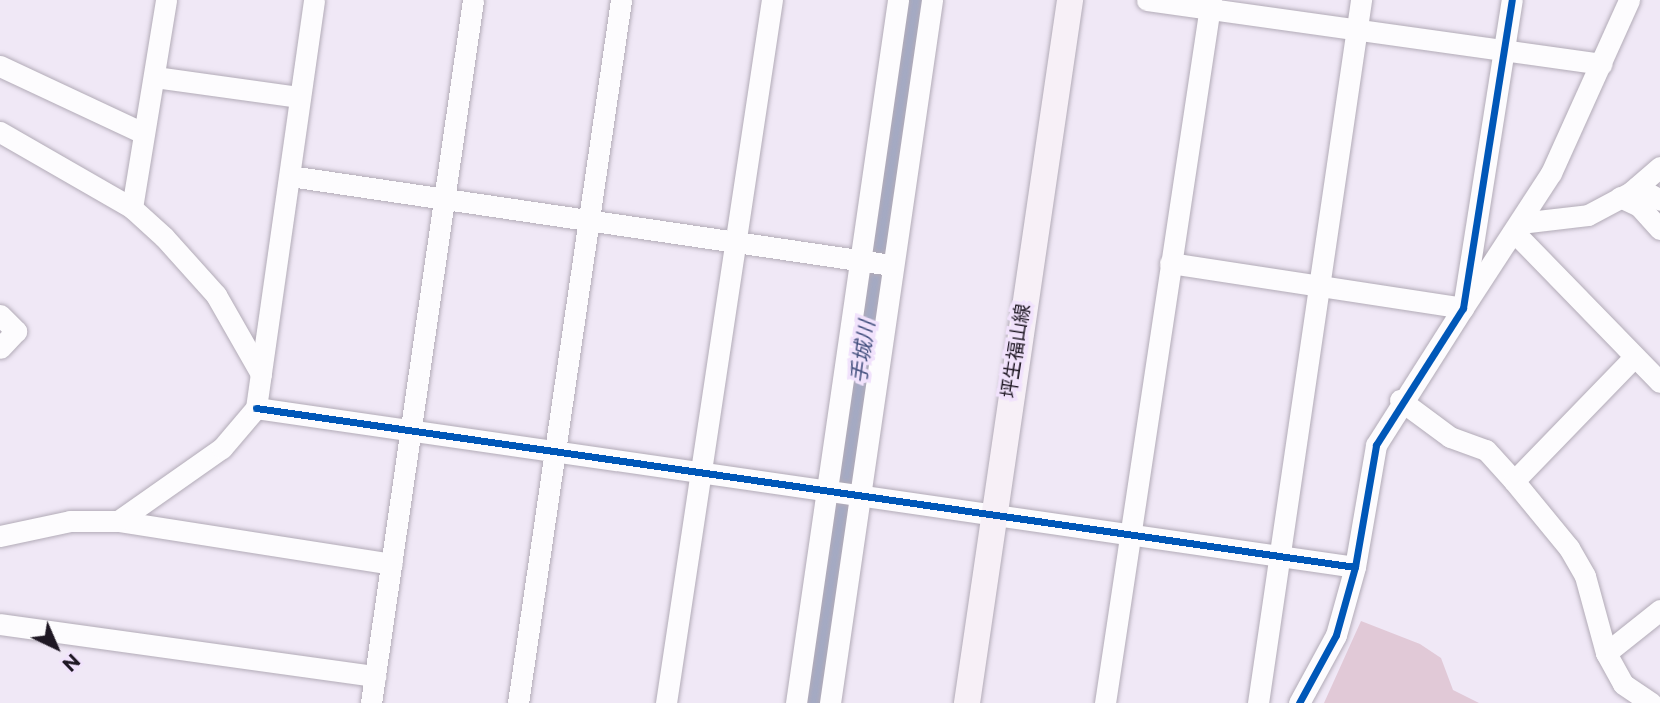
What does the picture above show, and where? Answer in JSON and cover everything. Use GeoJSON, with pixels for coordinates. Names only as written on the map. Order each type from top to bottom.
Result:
{"type":"FeatureCollection","features":[{"type":"Feature","properties":{"kind":"main road","name":"坪生福山線"},"geometry":{"type":"LineString","coordinates":[[967,703],[992,512],[1070,0]]}},
{"type":"Feature","properties":{"kind":"street"},"geometry":{"type":"LineString","coordinates":[[118,521],[222,448],[256,408],[314,0]]}},
{"type":"Feature","properties":{"kind":"street"},"geometry":{"type":"LineString","coordinates":[[371,703],[473,0]]}},
{"type":"Feature","properties":{"kind":"street"},"geometry":{"type":"LineString","coordinates":[[518,703],[621,0]]}},
{"type":"Feature","properties":{"kind":"street"},"geometry":{"type":"LineString","coordinates":[[666,703],[772,0]]}},
{"type":"Feature","properties":{"kind":"street"},"geometry":{"type":"LineString","coordinates":[[796,703],[842,490],[876,262],[898,0]]}},
{"type":"Feature","properties":{"kind":"street"},"geometry":{"type":"LineString","coordinates":[[830,703],[842,490],[876,262],[932,0]]}},
{"type":"Feature","properties":{"kind":"street"},"geometry":{"type":"LineString","coordinates":[[1147,0],[1210,5],[1356,30],[1602,64]]}},
{"type":"Feature","properties":{"kind":"street"},"geometry":{"type":"LineString","coordinates":[[1258,703],[1361,0]]}},
{"type":"Feature","properties":{"kind":"street"},"geometry":{"type":"LineString","coordinates":[[1463,309],[1512,0]]}},
{"type":"Feature","properties":{"kind":"street"},"geometry":{"type":"LineString","coordinates":[[1299,703],[1336,635],[1356,567],[1376,445],[1400,400],[1517,228],[1577,122],[1629,0]]}},
{"type":"Feature","properties":{"kind":"street"},"geometry":{"type":"LineString","coordinates":[[132,208],[155,77],[164,1]]}},
{"type":"Feature","properties":{"kind":"street"},"geometry":{"type":"LineString","coordinates":[[1105,703],[1210,5]]}},
{"type":"Feature","properties":{"kind":"street"},"geometry":{"type":"LineString","coordinates":[[0,66],[143,134]]}},
{"type":"Feature","properties":{"kind":"street"},"geometry":{"type":"LineString","coordinates":[[155,77],[300,97]]}},
{"type":"Feature","properties":{"kind":"street"},"geometry":{"type":"LineString","coordinates":[[0,132],[132,208],[216,295],[261,374]]}},
{"type":"Feature","properties":{"kind":"street"},"geometry":{"type":"LineString","coordinates":[[1517,228],[1588,215],[1629,192],[1660,167]]}},
{"type":"Feature","properties":{"kind":"street"},"geometry":{"type":"LineString","coordinates":[[290,176],[876,262]]}},
{"type":"Feature","properties":{"kind":"street"},"geometry":{"type":"LineString","coordinates":[[1629,192],[1660,200]]}},
{"type":"Feature","properties":{"kind":"street"},"geometry":{"type":"LineString","coordinates":[[1629,192],[1660,229]]}},
{"type":"Feature","properties":{"kind":"street"},"geometry":{"type":"LineString","coordinates":[[1517,228],[1660,382]]}},
{"type":"Feature","properties":{"kind":"street"},"geometry":{"type":"LineString","coordinates":[[1170,263],[1463,309]]}},
{"type":"Feature","properties":{"kind":"street"},"geometry":{"type":"LineString","coordinates":[[0,315],[16,331],[0,348]]}},
{"type":"Feature","properties":{"kind":"street"},"geometry":{"type":"LineString","coordinates":[[1514,481],[1634,357]]}},
{"type":"Feature","properties":{"kind":"street"},"geometry":{"type":"LineString","coordinates":[[1400,400],[1450,437],[1486,450],[1514,481],[1569,548],[1585,576],[1606,653],[1623,684],[1651,703]]}},
{"type":"Feature","properties":{"kind":"street"},"geometry":{"type":"LineString","coordinates":[[256,408],[842,490],[1356,567]]}},
{"type":"Feature","properties":{"kind":"street"},"geometry":{"type":"LineString","coordinates":[[0,536],[70,521],[118,521],[392,564]]}},
{"type":"Feature","properties":{"kind":"street"},"geometry":{"type":"LineString","coordinates":[[1606,653],[1660,610]]}},
{"type":"Feature","properties":{"kind":"street"},"geometry":{"type":"LineString","coordinates":[[0,624],[375,676]]}},
{"type":"Feature","properties":{"kind":"shaded area"},"geometry":{"type":"Polygon","coordinates":[[[1361,621],[1420,644],[1441,658],[1453,690],[1479,703],[1324,703],[1361,621]]]}},
{"type":"Feature","properties":{"kind":"waterway","name":"手城川"},"geometry":{"type":"LineString","coordinates":[[811,703],[915,0]]}},
{"type":"Feature","properties":{"kind":"cycle path"},"geometry":{"type":"LineString","coordinates":[[1299,703],[1336,635],[1355,567],[1376,445],[1463,308],[1512,0]]}},
{"type":"Feature","properties":{"kind":"cycle path"},"geometry":{"type":"LineString","coordinates":[[256,408],[1355,567]]}}]}
